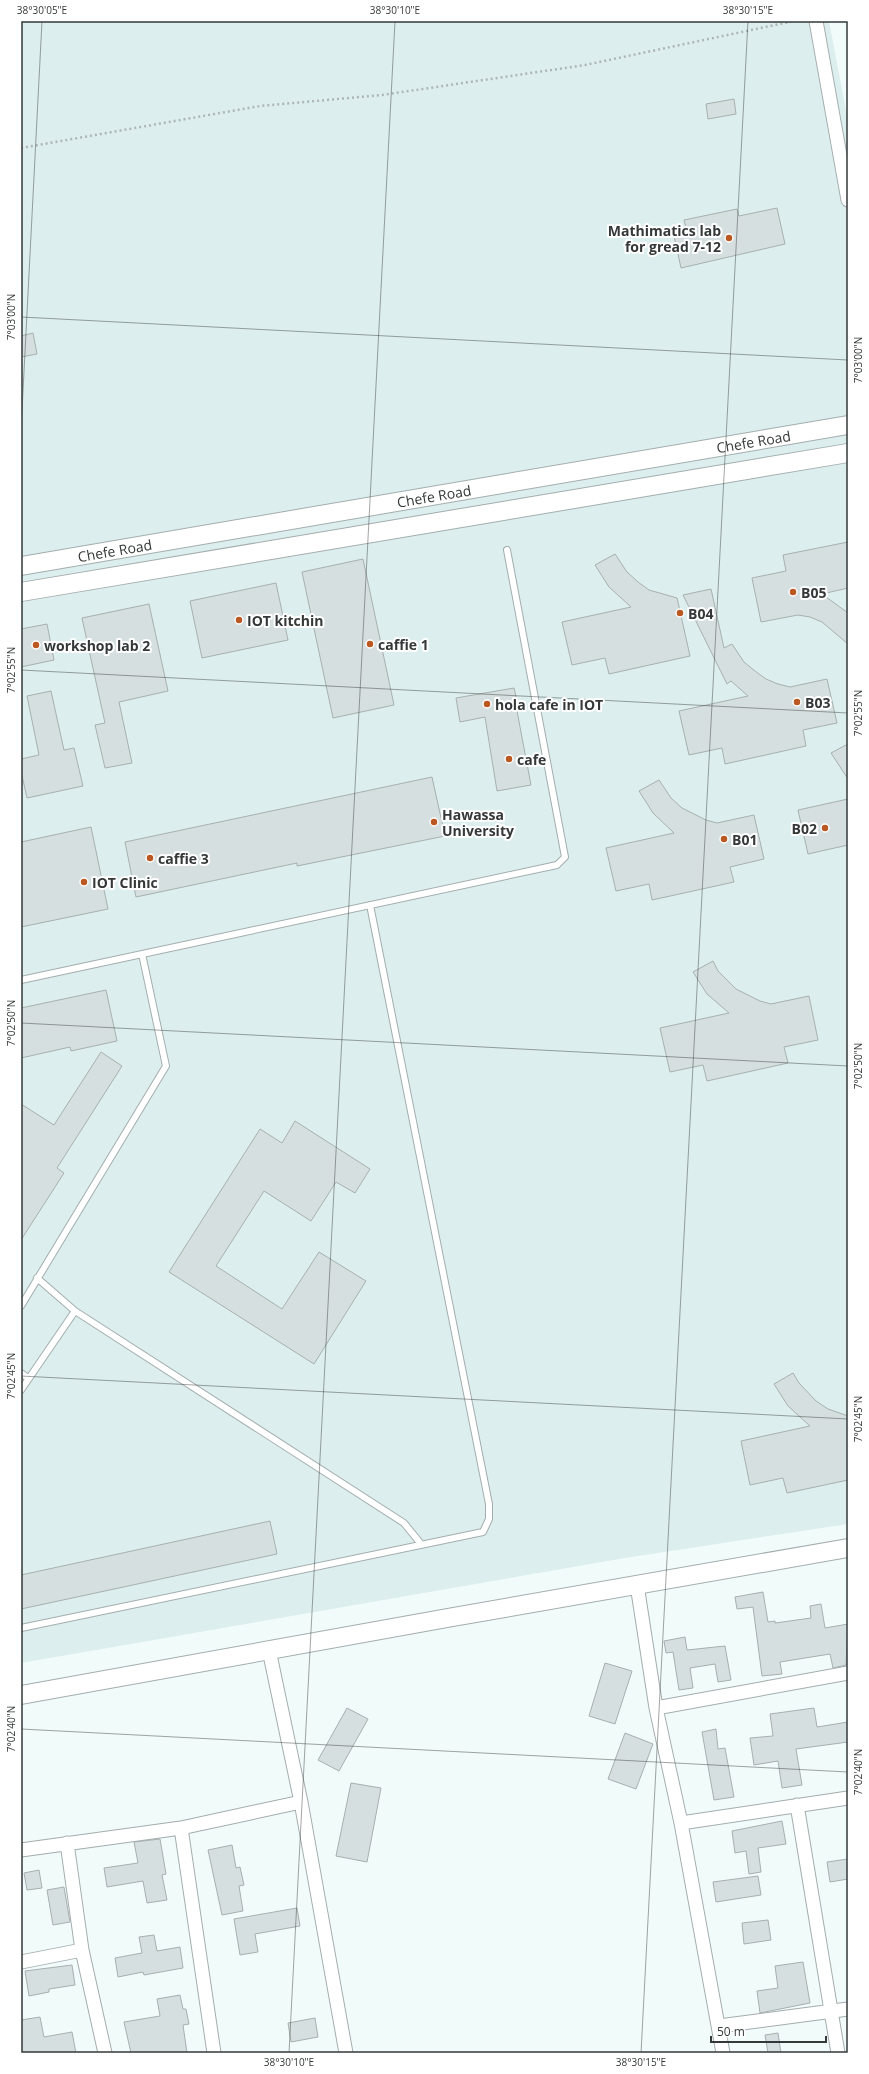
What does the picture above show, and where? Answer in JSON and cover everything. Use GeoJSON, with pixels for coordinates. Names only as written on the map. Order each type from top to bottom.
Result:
{"type":"FeatureCollection","features":[{"type":"Feature","properties":{"kind":"street"},"geometry":{"type":"LineString","coordinates":[[816,21],[848,200]]}},
{"type":"Feature","properties":{"kind":"street","name":"Chefe Road"},"geometry":{"type":"LineString","coordinates":[[21,566],[848,425]]}},
{"type":"Feature","properties":{"kind":"street","name":"Chefe Road"},"geometry":{"type":"LineString","coordinates":[[21,592],[848,453]]}},
{"type":"Feature","properties":{"kind":"street"},"geometry":{"type":"LineString","coordinates":[[21,1695],[848,1548]]}},
{"type":"Feature","properties":{"kind":"street"},"geometry":{"type":"LineString","coordinates":[[637,1585],[656,1708],[681,1824],[723,2053]]}},
{"type":"Feature","properties":{"kind":"street"},"geometry":{"type":"LineString","coordinates":[[269,1650],[301,1802],[346,2053]]}},
{"type":"Feature","properties":{"kind":"street"},"geometry":{"type":"LineString","coordinates":[[656,1708],[848,1673]]}},
{"type":"Feature","properties":{"kind":"street"},"geometry":{"type":"LineString","coordinates":[[681,1824],[848,1798]]}},
{"type":"Feature","properties":{"kind":"street"},"geometry":{"type":"LineString","coordinates":[[21,1850],[181,1828],[301,1802]]}},
{"type":"Feature","properties":{"kind":"street"},"geometry":{"type":"LineString","coordinates":[[797,1805],[830,2012],[838,2053]]}},
{"type":"Feature","properties":{"kind":"street"},"geometry":{"type":"LineString","coordinates":[[181,1828],[214,2053]]}},
{"type":"Feature","properties":{"kind":"street"},"geometry":{"type":"LineString","coordinates":[[67,1843],[82,1950],[105,2053]]}},
{"type":"Feature","properties":{"kind":"street"},"geometry":{"type":"LineString","coordinates":[[21,1962],[82,1950]]}},
{"type":"Feature","properties":{"kind":"street"},"geometry":{"type":"LineString","coordinates":[[719,2026],[848,2009]]}},
{"type":"Feature","properties":{"kind":"lane"},"geometry":{"type":"LineString","coordinates":[[21,980],[557,865],[565,857],[508,550]]}},
{"type":"Feature","properties":{"kind":"lane"},"geometry":{"type":"LineString","coordinates":[[21,1628],[483,1532],[489,1519],[490,1504],[370,905]]}},
{"type":"Feature","properties":{"kind":"lane"},"geometry":{"type":"LineString","coordinates":[[21,1306],[166,1066],[142,954]]}},
{"type":"Feature","properties":{"kind":"lane"},"geometry":{"type":"LineString","coordinates":[[37,1278],[75,1311],[404,1523],[421,1544]]}},
{"type":"Feature","properties":{"kind":"lane"},"geometry":{"type":"LineString","coordinates":[[21,1390],[75,1311]]}},
{"type":"Feature","properties":{"kind":"lane"},"geometry":{"type":"LineString","coordinates":[[21,1373],[28,1378]]}},
{"type":"Feature","properties":{"kind":"path"},"geometry":{"type":"LineString","coordinates":[[21,148],[260,106],[382,95],[585,65],[794,21]]}},
{"type":"Feature","properties":{"kind":"shaded area","name":"Hawassa University"},"geometry":{"type":"Polygon","coordinates":[[[21,21],[829,21],[848,121],[848,1524],[625,1558],[21,1663],[21,21]]]}},
{"type":"Feature","properties":{"kind":"building"},"geometry":{"type":"Polygon","coordinates":[[[734,99],[736,114],[708,119],[706,104],[734,99]]]}},
{"type":"Feature","properties":{"kind":"building","name":"Mathimatics lab for gread 7-12"},"geometry":{"type":"Polygon","coordinates":[[[777,208],[785,244],[681,268],[673,231],[686,228],[684,220],[737,209],[739,216],[777,208]]]}},
{"type":"Feature","properties":{"kind":"building"},"geometry":{"type":"Polygon","coordinates":[[[33,333],[37,354],[21,357],[21,336],[33,333]]]}},
{"type":"Feature","properties":{"kind":"building","name":"B05"},"geometry":{"type":"Polygon","coordinates":[[[848,542],[848,588],[822,594],[848,613],[848,644],[822,622],[810,617],[798,615],[761,622],[752,578],[786,571],[783,555],[848,542]]]}},
{"type":"Feature","properties":{"kind":"building","name":"B04"},"geometry":{"type":"Polygon","coordinates":[[[615,554],[627,572],[649,590],[677,598],[690,656],[609,674],[605,658],[572,665],[562,622],[631,607],[609,587],[595,565],[615,554]]]}},
{"type":"Feature","properties":{"kind":"building","name":"caffie 1"},"geometry":{"type":"Polygon","coordinates":[[[363,559],[394,705],[333,718],[302,572],[363,559]]]}},
{"type":"Feature","properties":{"kind":"building","name":"IOT kitchin"},"geometry":{"type":"Polygon","coordinates":[[[276,583],[288,640],[202,658],[190,601],[276,583]]]}},
{"type":"Feature","properties":{"kind":"building","name":"B03"},"geometry":{"type":"Polygon","coordinates":[[[711,589],[724,648],[732,644],[744,662],[766,679],[778,684],[790,687],[827,679],[837,723],[803,730],[806,746],[725,764],[722,748],[689,755],[679,711],[748,696],[731,681],[727,684],[683,595],[711,589]]]}},
{"type":"Feature","properties":{"kind":"building"},"geometry":{"type":"Polygon","coordinates":[[[149,604],[168,691],[119,702],[132,763],[105,768],[95,725],[105,723],[82,618],[149,604]]]}},
{"type":"Feature","properties":{"kind":"building","name":"workshop lab 2"},"geometry":{"type":"Polygon","coordinates":[[[47,624],[54,660],[21,667],[21,629],[47,624]]]}},
{"type":"Feature","properties":{"kind":"building"},"geometry":{"type":"Polygon","coordinates":[[[514,688],[531,785],[497,791],[485,717],[460,722],[456,698],[514,688]]]}},
{"type":"Feature","properties":{"kind":"building"},"geometry":{"type":"Polygon","coordinates":[[[51,691],[64,750],[74,748],[83,786],[27,798],[21,771],[21,759],[39,755],[27,696],[51,691]]]}},
{"type":"Feature","properties":{"kind":"building"},"geometry":{"type":"Polygon","coordinates":[[[848,744],[848,779],[831,753],[848,744]]]}},
{"type":"Feature","properties":{"kind":"building"},"geometry":{"type":"Polygon","coordinates":[[[432,777],[445,836],[297,866],[297,863],[136,897],[125,842],[432,777]]]}},
{"type":"Feature","properties":{"kind":"building","name":"B01"},"geometry":{"type":"Polygon","coordinates":[[[659,780],[671,798],[682,808],[706,820],[717,823],[754,815],[764,859],[730,867],[734,882],[652,900],[649,884],[616,891],[606,848],[674,833],[653,813],[639,791],[659,780]]]}},
{"type":"Feature","properties":{"kind":"building","name":"B02"},"geometry":{"type":"Polygon","coordinates":[[[848,799],[848,845],[808,854],[798,810],[848,799]]]}},
{"type":"Feature","properties":{"kind":"building","name":"IOT Clinic"},"geometry":{"type":"Polygon","coordinates":[[[91,827],[108,909],[21,927],[21,842],[91,827]]]}},
{"type":"Feature","properties":{"kind":"building"},"geometry":{"type":"Polygon","coordinates":[[[713,961],[718,971],[736,989],[760,1001],[771,1004],[809,996],[818,1040],[784,1047],[788,1063],[707,1081],[703,1065],[670,1072],[660,1028],[729,1013],[707,994],[693,972],[713,961]]]}},
{"type":"Feature","properties":{"kind":"building"},"geometry":{"type":"Polygon","coordinates":[[[106,990],[117,1041],[71,1051],[70,1047],[21,1058],[21,1008],[106,990]]]}},
{"type":"Feature","properties":{"kind":"building"},"geometry":{"type":"Polygon","coordinates":[[[101,1052],[122,1066],[57,1168],[64,1173],[21,1240],[21,1104],[54,1125],[101,1052]]]}},
{"type":"Feature","properties":{"kind":"building"},"geometry":{"type":"Polygon","coordinates":[[[295,1121],[370,1169],[355,1193],[336,1182],[311,1221],[264,1191],[216,1266],[282,1309],[319,1252],[366,1281],[314,1364],[169,1272],[260,1129],[282,1143],[295,1121]]]}},
{"type":"Feature","properties":{"kind":"building"},"geometry":{"type":"Polygon","coordinates":[[[793,1373],[799,1383],[816,1401],[828,1409],[848,1416],[848,1480],[787,1493],[783,1478],[750,1485],[741,1441],[810,1426],[788,1406],[774,1384],[793,1373]]]}},
{"type":"Feature","properties":{"kind":"building"},"geometry":{"type":"Polygon","coordinates":[[[270,1521],[277,1554],[21,1609],[21,1575],[270,1521]]]}},
{"type":"Feature","properties":{"kind":"building"},"geometry":{"type":"Polygon","coordinates":[[[763,1592],[768,1622],[775,1621],[775,1623],[811,1618],[810,1606],[821,1604],[825,1628],[848,1624],[846,1665],[833,1668],[830,1654],[780,1662],[782,1674],[762,1676],[753,1607],[737,1609],[735,1597],[763,1592]]]}},
{"type":"Feature","properties":{"kind":"building"},"geometry":{"type":"Polygon","coordinates":[[[685,1637],[687,1650],[725,1646],[731,1680],[718,1682],[715,1664],[690,1668],[693,1688],[679,1690],[673,1652],[666,1653],[664,1641],[685,1637]]]}},
{"type":"Feature","properties":{"kind":"building"},"geometry":{"type":"Polygon","coordinates":[[[605,1663],[632,1671],[615,1724],[589,1716],[605,1663]]]}},
{"type":"Feature","properties":{"kind":"building"},"geometry":{"type":"Polygon","coordinates":[[[347,1708],[368,1719],[339,1771],[318,1760],[347,1708]]]}},
{"type":"Feature","properties":{"kind":"building"},"geometry":{"type":"Polygon","coordinates":[[[814,1708],[817,1727],[848,1722],[848,1742],[796,1749],[802,1785],[782,1788],[778,1761],[754,1765],[750,1738],[773,1736],[770,1714],[814,1708]]]}},
{"type":"Feature","properties":{"kind":"building"},"geometry":{"type":"Polygon","coordinates":[[[716,1729],[718,1749],[725,1748],[734,1797],[714,1800],[702,1732],[716,1729]]]}},
{"type":"Feature","properties":{"kind":"building"},"geometry":{"type":"Polygon","coordinates":[[[625,1733],[653,1744],[636,1789],[608,1779],[625,1733]]]}},
{"type":"Feature","properties":{"kind":"building"},"geometry":{"type":"Polygon","coordinates":[[[351,1783],[381,1788],[367,1862],[336,1856],[351,1783]]]}},
{"type":"Feature","properties":{"kind":"building"},"geometry":{"type":"Polygon","coordinates":[[[782,1821],[786,1844],[758,1848],[761,1872],[749,1874],[746,1851],[735,1853],[732,1831],[782,1821]]]}},
{"type":"Feature","properties":{"kind":"building"},"geometry":{"type":"Polygon","coordinates":[[[160,1839],[166,1874],[162,1875],[167,1900],[147,1903],[143,1881],[107,1887],[104,1868],[138,1863],[134,1842],[160,1839]]]}},
{"type":"Feature","properties":{"kind":"building"},"geometry":{"type":"Polygon","coordinates":[[[232,1845],[236,1868],[240,1867],[244,1885],[239,1886],[243,1911],[222,1915],[208,1850],[232,1845]]]}},
{"type":"Feature","properties":{"kind":"building"},"geometry":{"type":"Polygon","coordinates":[[[848,1859],[848,1879],[830,1882],[827,1862],[848,1859]]]}},
{"type":"Feature","properties":{"kind":"building"},"geometry":{"type":"Polygon","coordinates":[[[39,1870],[42,1888],[27,1890],[24,1873],[39,1870]]]}},
{"type":"Feature","properties":{"kind":"building"},"geometry":{"type":"Polygon","coordinates":[[[758,1876],[761,1895],[716,1902],[713,1882],[758,1876]]]}},
{"type":"Feature","properties":{"kind":"building"},"geometry":{"type":"Polygon","coordinates":[[[64,1887],[70,1922],[53,1925],[47,1890],[64,1887]]]}},
{"type":"Feature","properties":{"kind":"building"},"geometry":{"type":"Polygon","coordinates":[[[297,1908],[300,1926],[255,1934],[258,1952],[240,1955],[234,1919],[297,1908]]]}},
{"type":"Feature","properties":{"kind":"building"},"geometry":{"type":"Polygon","coordinates":[[[768,1920],[771,1940],[744,1944],[742,1923],[768,1920]]]}},
{"type":"Feature","properties":{"kind":"building"},"geometry":{"type":"Polygon","coordinates":[[[154,1935],[157,1951],[180,1947],[183,1968],[144,1975],[143,1972],[118,1977],[115,1958],[142,1953],[139,1937],[154,1935]]]}},
{"type":"Feature","properties":{"kind":"building"},"geometry":{"type":"Polygon","coordinates":[[[803,1962],[810,2003],[760,2013],[757,1991],[778,1988],[775,1966],[803,1962]]]}},
{"type":"Feature","properties":{"kind":"building"},"geometry":{"type":"Polygon","coordinates":[[[72,1965],[75,1985],[49,1989],[49,1992],[29,1996],[25,1971],[72,1965]]]}},
{"type":"Feature","properties":{"kind":"building"},"geometry":{"type":"Polygon","coordinates":[[[180,1995],[183,2009],[186,2009],[189,2024],[183,2025],[187,2053],[131,2053],[124,2022],[160,2016],[157,1999],[180,1995]]]}},
{"type":"Feature","properties":{"kind":"building"},"geometry":{"type":"Polygon","coordinates":[[[40,2017],[44,2037],[72,2032],[76,2053],[21,2053],[21,2020],[40,2017]]]}},
{"type":"Feature","properties":{"kind":"building"},"geometry":{"type":"Polygon","coordinates":[[[315,2018],[318,2037],[291,2042],[288,2023],[315,2018]]]}},
{"type":"Feature","properties":{"kind":"building"},"geometry":{"type":"Polygon","coordinates":[[[778,2033],[781,2053],[768,2053],[765,2035],[778,2033]]]}},
{"type":"Feature","properties":{"kind":"place","name":"Mathimatics lab for gread 7-12"},"geometry":{"type":"Point","coordinates":[729,238]}},
{"type":"Feature","properties":{"kind":"place","name":"B05"},"geometry":{"type":"Point","coordinates":[793,592]}},
{"type":"Feature","properties":{"kind":"place","name":"B04"},"geometry":{"type":"Point","coordinates":[680,613]}},
{"type":"Feature","properties":{"kind":"place","name":"IOT kitchin"},"geometry":{"type":"Point","coordinates":[239,620]}},
{"type":"Feature","properties":{"kind":"place","name":"caffie 1"},"geometry":{"type":"Point","coordinates":[370,644]}},
{"type":"Feature","properties":{"kind":"place","name":"workshop lab 2"},"geometry":{"type":"Point","coordinates":[36,645]}},
{"type":"Feature","properties":{"kind":"place","name":"B03"},"geometry":{"type":"Point","coordinates":[797,702]}},
{"type":"Feature","properties":{"kind":"place","name":"hola cafe in IOT"},"geometry":{"type":"Point","coordinates":[487,704]}},
{"type":"Feature","properties":{"kind":"place","name":"cafe"},"geometry":{"type":"Point","coordinates":[509,759]}},
{"type":"Feature","properties":{"kind":"place","name":"Hawassa University"},"geometry":{"type":"Point","coordinates":[434,822]}},
{"type":"Feature","properties":{"kind":"place","name":"B02"},"geometry":{"type":"Point","coordinates":[825,828]}},
{"type":"Feature","properties":{"kind":"place","name":"B01"},"geometry":{"type":"Point","coordinates":[724,839]}},
{"type":"Feature","properties":{"kind":"place","name":"caffie 3"},"geometry":{"type":"Point","coordinates":[150,858]}},
{"type":"Feature","properties":{"kind":"place","name":"IOT Clinic"},"geometry":{"type":"Point","coordinates":[84,882]}}]}
